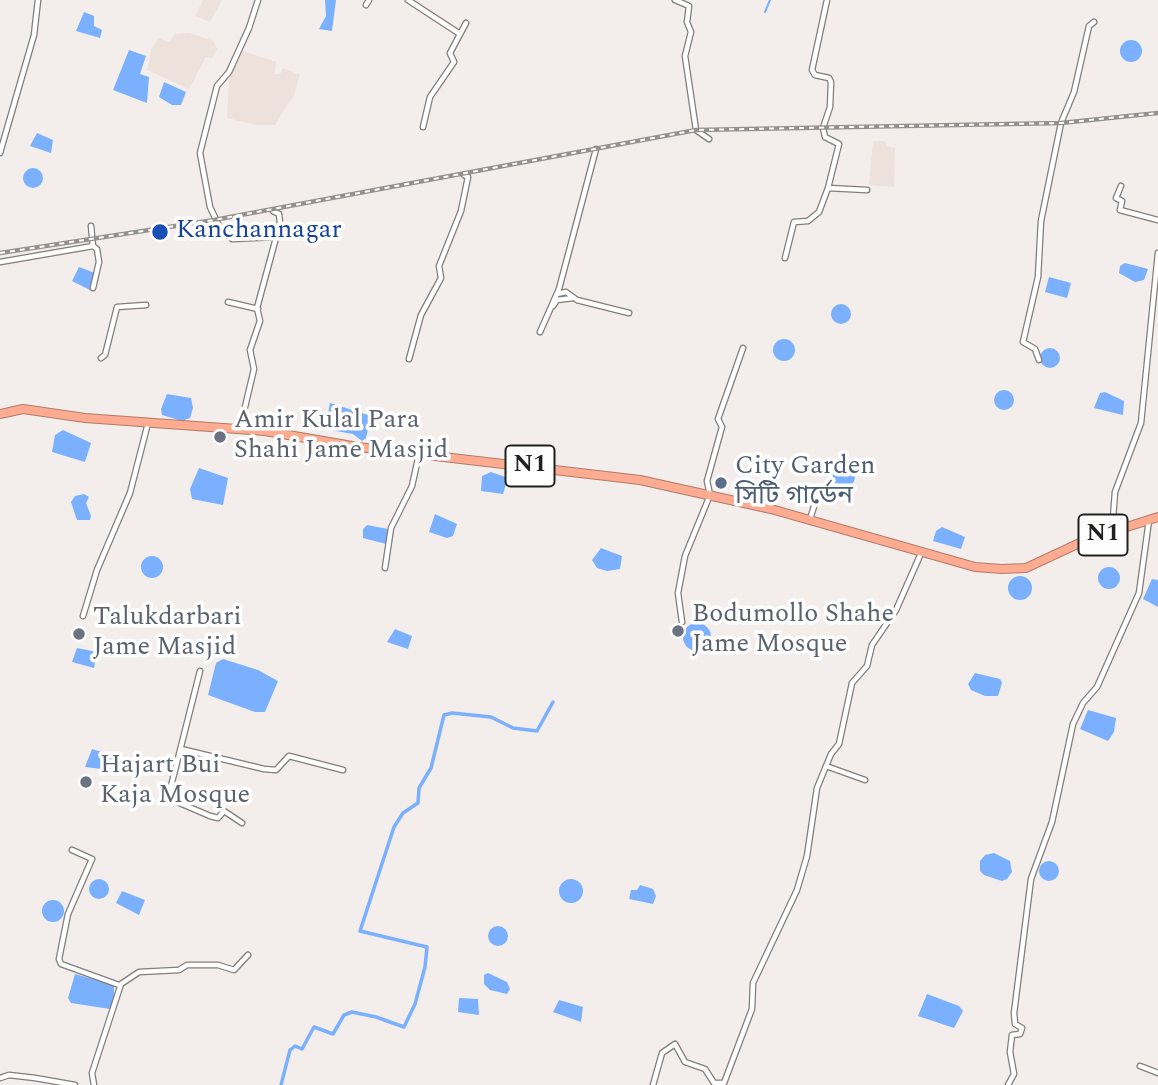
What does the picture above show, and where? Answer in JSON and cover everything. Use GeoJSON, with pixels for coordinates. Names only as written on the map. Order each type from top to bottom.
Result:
{"type":"FeatureCollection","features":[{"type":"Feature","properties":{"kind":"highway","name":"N1"},"geometry":{"type":"LineString","coordinates":[[0,414],[23,409],[148,424],[240,429],[419,454],[640,480],[810,520],[975,566],[1026,568],[1112,531],[1158,517]]}},
{"type":"Feature","properties":{"kind":"street"},"geometry":{"type":"LineString","coordinates":[[0,153],[34,36],[38,0]]}},
{"type":"Feature","properties":{"kind":"street"},"geometry":{"type":"LineString","coordinates":[[257,0],[249,28],[229,72],[217,86],[200,153],[210,207],[219,226],[232,239],[276,237]]}},
{"type":"Feature","properties":{"kind":"street"},"geometry":{"type":"LineString","coordinates":[[408,0],[460,34]]}},
{"type":"Feature","properties":{"kind":"street"},"geometry":{"type":"LineString","coordinates":[[675,0],[690,6],[687,22],[691,32],[685,56],[696,130],[709,139]]}},
{"type":"Feature","properties":{"kind":"street"},"geometry":{"type":"LineString","coordinates":[[785,258],[794,222],[808,221],[819,212],[839,144],[825,137],[823,128],[830,107],[831,82],[829,78],[815,75],[812,70],[827,0]]}},
{"type":"Feature","properties":{"kind":"street"},"geometry":{"type":"LineString","coordinates":[[1039,360],[1035,349],[1023,342],[1038,277],[1041,222],[1061,123],[1074,92],[1089,26],[1094,22]]}},
{"type":"Feature","properties":{"kind":"street"},"geometry":{"type":"LineString","coordinates":[[423,127],[430,97],[454,62],[450,53],[466,23]]}},
{"type":"Feature","properties":{"kind":"street"},"geometry":{"type":"LineString","coordinates":[[574,298],[557,300],[541,330],[557,294],[596,149]]}},
{"type":"Feature","properties":{"kind":"street"},"geometry":{"type":"LineString","coordinates":[[409,359],[418,321],[441,278],[439,266],[461,211],[468,177],[464,175]]}},
{"type":"Feature","properties":{"kind":"street"},"geometry":{"type":"LineString","coordinates":[[1121,186],[1116,198],[1122,201],[1120,210],[1158,220]]}},
{"type":"Feature","properties":{"kind":"street"},"geometry":{"type":"LineString","coordinates":[[828,188],[867,190]]}},
{"type":"Feature","properties":{"kind":"street"},"geometry":{"type":"LineString","coordinates":[[240,429],[254,369],[250,351],[260,321],[258,309],[280,218],[274,211]]}},
{"type":"Feature","properties":{"kind":"street"},"geometry":{"type":"LineString","coordinates":[[91,226],[93,246],[98,250],[99,262],[93,288]]}},
{"type":"Feature","properties":{"kind":"street"},"geometry":{"type":"LineString","coordinates":[[0,262],[93,246]]}},
{"type":"Feature","properties":{"kind":"street"},"geometry":{"type":"LineString","coordinates":[[1112,531],[1115,492],[1141,423],[1158,253]]}},
{"type":"Feature","properties":{"kind":"street"},"geometry":{"type":"LineString","coordinates":[[557,294],[566,292],[574,298],[629,313]]}},
{"type":"Feature","properties":{"kind":"street"},"geometry":{"type":"LineString","coordinates":[[228,302],[258,309]]}},
{"type":"Feature","properties":{"kind":"street"},"geometry":{"type":"LineString","coordinates":[[101,358],[105,354],[117,307],[131,304],[144,308],[146,305]]}},
{"type":"Feature","properties":{"kind":"street"},"geometry":{"type":"LineString","coordinates":[[682,622],[678,593],[685,556],[710,495],[707,481],[722,427],[718,419],[743,348]]}},
{"type":"Feature","properties":{"kind":"street"},"geometry":{"type":"LineString","coordinates":[[83,616],[97,570],[130,493],[148,424]]}},
{"type":"Feature","properties":{"kind":"street"},"geometry":{"type":"LineString","coordinates":[[385,568],[391,528],[412,486],[419,454]]}},
{"type":"Feature","properties":{"kind":"street"},"geometry":{"type":"LineString","coordinates":[[810,520],[818,494]]}},
{"type":"Feature","properties":{"kind":"street"},"geometry":{"type":"LineString","coordinates":[[1008,1085],[1014,1074],[1010,1052],[1012,1035],[1020,1034],[1022,1028],[1015,1024],[1014,1013],[1031,879],[1052,822],[1073,724],[1083,703],[1097,687],[1139,593],[1149,520]]}},
{"type":"Feature","properties":{"kind":"street"},"geometry":{"type":"LineString","coordinates":[[653,1085],[662,1053],[675,1044],[685,1062],[705,1069],[714,1083],[724,1083],[752,1009],[753,983],[797,890],[812,831],[813,805],[826,766],[839,744],[845,705],[855,676],[867,666],[872,645],[896,610],[922,551]]}},
{"type":"Feature","properties":{"kind":"street"},"geometry":{"type":"LineString","coordinates":[[200,671],[168,798],[218,818],[224,811],[242,823]]}},
{"type":"Feature","properties":{"kind":"street"},"geometry":{"type":"LineString","coordinates":[[181,749],[264,769],[276,770],[291,756],[343,770]]}},
{"type":"Feature","properties":{"kind":"street"},"geometry":{"type":"LineString","coordinates":[[826,766],[865,780]]}},
{"type":"Feature","properties":{"kind":"street"},"geometry":{"type":"LineString","coordinates":[[72,850],[92,859],[63,928],[59,959],[61,964],[119,985]]}},
{"type":"Feature","properties":{"kind":"street"},"geometry":{"type":"LineString","coordinates":[[119,985],[139,972],[178,970],[187,965],[218,965],[234,970],[248,955]]}},
{"type":"Feature","properties":{"kind":"street"},"geometry":{"type":"LineString","coordinates":[[94,1085],[92,1073],[118,997],[119,985]]}},
{"type":"Feature","properties":{"kind":"street"},"geometry":{"type":"LineString","coordinates":[[1140,1066],[1158,1073]]}},
{"type":"Feature","properties":{"kind":"street"},"geometry":{"type":"LineString","coordinates":[[0,1078],[9,1075],[75,1085]]}},
{"type":"Feature","properties":{"kind":"shaded area"},"geometry":{"type":"Polygon","coordinates":[[[203,0],[222,0],[210,22],[195,16],[203,0]]]}},
{"type":"Feature","properties":{"kind":"shaded area"},"geometry":{"type":"Polygon","coordinates":[[[189,33],[214,41],[217,49],[212,58],[206,57],[189,89],[147,70],[151,50],[158,38],[169,42],[175,34],[189,33]]]}},
{"type":"Feature","properties":{"kind":"shaded area"},"geometry":{"type":"Polygon","coordinates":[[[243,51],[276,62],[275,74],[280,74],[283,68],[300,75],[294,95],[275,125],[257,125],[227,118],[229,79],[243,51]]]}},
{"type":"Feature","properties":{"kind":"shaded area"},"geometry":{"type":"Polygon","coordinates":[[[873,141],[885,141],[887,146],[895,148],[894,187],[869,185],[873,141]]]}},
{"type":"Feature","properties":{"kind":"water"},"geometry":{"type":"Polygon","coordinates":[[[325,0],[336,0],[332,31],[319,29],[326,16],[325,0]]]}},
{"type":"Feature","properties":{"kind":"water"},"geometry":{"type":"Polygon","coordinates":[[[84,12],[94,16],[94,26],[102,30],[100,38],[76,31],[84,12]]]}},
{"type":"Feature","properties":{"kind":"water"},"geometry":{"type":"Polygon","coordinates":[[[1127,40],[1135,40],[1142,47],[1142,55],[1135,62],[1127,62],[1120,55],[1120,47],[1127,40]]]}},
{"type":"Feature","properties":{"kind":"water"},"geometry":{"type":"Polygon","coordinates":[[[129,50],[146,56],[140,74],[149,77],[147,103],[113,90],[129,50]]]}},
{"type":"Feature","properties":{"kind":"water"},"geometry":{"type":"Polygon","coordinates":[[[164,82],[186,92],[181,105],[172,105],[159,97],[164,82]]]}},
{"type":"Feature","properties":{"kind":"water"},"geometry":{"type":"Polygon","coordinates":[[[37,133],[53,140],[51,153],[30,146],[37,133]]]}},
{"type":"Feature","properties":{"kind":"water"},"geometry":{"type":"Polygon","coordinates":[[[33,168],[40,171],[43,178],[40,185],[33,188],[26,185],[23,178],[26,171],[33,168]]]}},
{"type":"Feature","properties":{"kind":"water"},"geometry":{"type":"Polygon","coordinates":[[[1125,263],[1148,269],[1144,280],[1135,282],[1119,273],[1120,266],[1125,263]]]}},
{"type":"Feature","properties":{"kind":"water"},"geometry":{"type":"Polygon","coordinates":[[[79,267],[95,273],[90,290],[72,281],[79,267]]]}},
{"type":"Feature","properties":{"kind":"water"},"geometry":{"type":"Polygon","coordinates":[[[1049,277],[1071,283],[1067,298],[1045,292],[1049,277]]]}},
{"type":"Feature","properties":{"kind":"water"},"geometry":{"type":"Polygon","coordinates":[[[837,304],[845,304],[851,314],[845,324],[837,324],[831,318],[831,310],[837,304]]]}},
{"type":"Feature","properties":{"kind":"water"},"geometry":{"type":"Polygon","coordinates":[[[784,339],[794,346],[795,350],[788,360],[784,361],[774,354],[773,350],[780,340],[784,339]]]}},
{"type":"Feature","properties":{"kind":"water"},"geometry":{"type":"Polygon","coordinates":[[[1046,348],[1054,348],[1060,358],[1054,368],[1046,368],[1040,362],[1040,354],[1046,348]]]}},
{"type":"Feature","properties":{"kind":"water"},"geometry":{"type":"Polygon","coordinates":[[[1004,390],[1011,393],[1014,400],[1011,407],[1004,410],[997,407],[994,400],[997,393],[1004,390]]]}},
{"type":"Feature","properties":{"kind":"water"},"geometry":{"type":"Polygon","coordinates":[[[1105,392],[1124,401],[1123,415],[1094,408],[1100,393],[1105,392]]]}},
{"type":"Feature","properties":{"kind":"water"},"geometry":{"type":"Polygon","coordinates":[[[167,394],[191,398],[193,408],[190,418],[182,421],[162,415],[161,409],[167,394]]]}},
{"type":"Feature","properties":{"kind":"water"},"geometry":{"type":"Polygon","coordinates":[[[330,403],[371,416],[366,438],[362,441],[353,434],[325,429],[330,403]]]}},
{"type":"Feature","properties":{"kind":"water"},"geometry":{"type":"Polygon","coordinates":[[[63,430],[91,443],[85,462],[52,452],[55,435],[63,430]]]}},
{"type":"Feature","properties":{"kind":"water"},"geometry":{"type":"Polygon","coordinates":[[[842,463],[851,467],[855,476],[851,485],[842,489],[833,485],[829,476],[833,467],[842,463]]]}},
{"type":"Feature","properties":{"kind":"water"},"geometry":{"type":"Polygon","coordinates":[[[199,468],[228,478],[223,505],[192,499],[190,489],[199,468]]]}},
{"type":"Feature","properties":{"kind":"water"},"geometry":{"type":"Polygon","coordinates":[[[491,472],[508,478],[503,494],[481,491],[482,476],[491,472]]]}},
{"type":"Feature","properties":{"kind":"water"},"geometry":{"type":"Polygon","coordinates":[[[84,494],[89,497],[86,503],[90,520],[77,520],[71,502],[75,496],[84,494]]]}},
{"type":"Feature","properties":{"kind":"water"},"geometry":{"type":"Polygon","coordinates":[[[435,514],[457,524],[453,536],[447,538],[429,532],[435,514]]]}},
{"type":"Feature","properties":{"kind":"water"},"geometry":{"type":"Polygon","coordinates":[[[367,525],[388,529],[386,544],[363,538],[363,529],[367,525]]]}},
{"type":"Feature","properties":{"kind":"water"},"geometry":{"type":"Polygon","coordinates":[[[942,527],[965,537],[961,549],[933,541],[936,531],[942,527]]]}},
{"type":"Feature","properties":{"kind":"water"},"geometry":{"type":"Polygon","coordinates":[[[601,548],[622,556],[620,569],[607,571],[597,568],[592,560],[601,548]]]}},
{"type":"Feature","properties":{"kind":"water"},"geometry":{"type":"Polygon","coordinates":[[[152,556],[160,559],[163,567],[160,575],[152,578],[144,575],[141,567],[144,559],[152,556]]]}},
{"type":"Feature","properties":{"kind":"water"},"geometry":{"type":"Polygon","coordinates":[[[1109,567],[1117,570],[1120,578],[1117,586],[1109,589],[1101,586],[1098,578],[1101,570],[1109,567]]]}},
{"type":"Feature","properties":{"kind":"water"},"geometry":{"type":"Polygon","coordinates":[[[1020,576],[1028,580],[1032,588],[1028,596],[1020,600],[1012,596],[1008,588],[1012,580],[1020,576]]]}},
{"type":"Feature","properties":{"kind":"water"},"geometry":{"type":"Polygon","coordinates":[[[1152,579],[1158,580],[1158,607],[1143,599],[1152,579]]]}},
{"type":"Feature","properties":{"kind":"water"},"geometry":{"type":"Polygon","coordinates":[[[697,623],[707,627],[711,637],[707,647],[697,651],[687,647],[683,637],[687,627],[697,623]]]}},
{"type":"Feature","properties":{"kind":"water"},"geometry":{"type":"Polygon","coordinates":[[[395,629],[412,636],[408,649],[387,642],[395,629]]]}},
{"type":"Feature","properties":{"kind":"water"},"geometry":{"type":"Polygon","coordinates":[[[77,648],[97,652],[94,668],[72,662],[77,648]]]}},
{"type":"Feature","properties":{"kind":"water"},"geometry":{"type":"Polygon","coordinates":[[[223,659],[258,670],[278,681],[265,712],[255,712],[208,695],[216,663],[223,659]]]}},
{"type":"Feature","properties":{"kind":"water"},"geometry":{"type":"Polygon","coordinates":[[[975,673],[1000,679],[1002,683],[998,696],[985,696],[971,690],[968,684],[975,673]]]}},
{"type":"Feature","properties":{"kind":"water"},"geometry":{"type":"Polygon","coordinates":[[[1088,710],[1116,718],[1114,732],[1108,741],[1080,729],[1088,710]]]}},
{"type":"Feature","properties":{"kind":"water"},"geometry":{"type":"Polygon","coordinates":[[[92,749],[114,756],[110,770],[85,767],[92,749]]]}},
{"type":"Feature","properties":{"kind":"water"},"geometry":{"type":"Polygon","coordinates":[[[994,853],[1010,861],[1012,872],[1002,881],[980,871],[980,861],[985,855],[994,853]]]}},
{"type":"Feature","properties":{"kind":"water"},"geometry":{"type":"Polygon","coordinates":[[[1045,861],[1053,861],[1059,871],[1053,881],[1045,881],[1039,875],[1039,867],[1045,861]]]}},
{"type":"Feature","properties":{"kind":"water"},"geometry":{"type":"Polygon","coordinates":[[[99,879],[106,882],[109,889],[106,896],[99,899],[92,896],[89,889],[92,882],[99,879]]]}},
{"type":"Feature","properties":{"kind":"water"},"geometry":{"type":"Polygon","coordinates":[[[571,879],[580,882],[583,891],[580,900],[571,903],[562,900],[559,891],[562,882],[571,879]]]}},
{"type":"Feature","properties":{"kind":"water"},"geometry":{"type":"Polygon","coordinates":[[[640,885],[653,889],[656,896],[653,904],[629,899],[631,890],[637,890],[640,885]]]}},
{"type":"Feature","properties":{"kind":"water"},"geometry":{"type":"Polygon","coordinates":[[[122,891],[145,900],[139,915],[116,903],[122,891]]]}},
{"type":"Feature","properties":{"kind":"water"},"geometry":{"type":"Polygon","coordinates":[[[53,900],[61,903],[64,911],[61,919],[53,922],[45,919],[42,911],[45,903],[53,900]]]}},
{"type":"Feature","properties":{"kind":"water"},"geometry":{"type":"Polygon","coordinates":[[[494,926],[502,926],[508,936],[502,946],[494,946],[488,940],[488,932],[494,926]]]}},
{"type":"Feature","properties":{"kind":"water"},"geometry":{"type":"Polygon","coordinates":[[[488,973],[507,982],[510,989],[507,994],[490,990],[484,984],[484,975],[488,973]]]}},
{"type":"Feature","properties":{"kind":"water"},"geometry":{"type":"Polygon","coordinates":[[[75,974],[114,985],[114,1002],[110,1009],[71,1003],[68,998],[75,974]]]}},
{"type":"Feature","properties":{"kind":"water"},"geometry":{"type":"Polygon","coordinates":[[[927,994],[959,1006],[963,1011],[954,1028],[918,1016],[927,994]]]}},
{"type":"Feature","properties":{"kind":"water"},"geometry":{"type":"Polygon","coordinates":[[[459,998],[478,999],[479,1015],[458,1012],[459,998]]]}},
{"type":"Feature","properties":{"kind":"water"},"geometry":{"type":"Polygon","coordinates":[[[559,1000],[583,1007],[581,1022],[553,1012],[559,1000]]]}},
{"type":"Feature","properties":{"kind":"waterway"},"geometry":{"type":"LineString","coordinates":[[765,12],[770,0]]}},
{"type":"Feature","properties":{"kind":"waterway"},"geometry":{"type":"LineString","coordinates":[[281,1085],[290,1050],[295,1046],[302,1049],[314,1027],[333,1034],[344,1015],[352,1012],[404,1027],[415,1004],[425,967],[427,947],[360,931],[394,827],[403,813],[418,803],[419,788],[431,768],[444,715],[452,713],[491,717],[513,728],[537,731],[553,702]]}},
{"type":"Feature","properties":{"kind":"railway"},"geometry":{"type":"LineString","coordinates":[[0,253],[214,220],[696,130],[1061,123],[1158,113]]}},
{"type":"Feature","properties":{"kind":"place","name":"Kanchannagar"},"geometry":{"type":"Point","coordinates":[160,232]}},
{"type":"Feature","properties":{"kind":"place","name":"Amir Kulal Para Shahi Jame Masjid"},"geometry":{"type":"Point","coordinates":[220,437]}},
{"type":"Feature","properties":{"kind":"place","name":"City Garden সিটি গার্ডেন"},"geometry":{"type":"Point","coordinates":[721,483]}},
{"type":"Feature","properties":{"kind":"place","name":"Bodumollo Shahe Jame Mosque"},"geometry":{"type":"Point","coordinates":[678,631]}},
{"type":"Feature","properties":{"kind":"place","name":"Talukdarbari Jame Masjid"},"geometry":{"type":"Point","coordinates":[79,634]}},
{"type":"Feature","properties":{"kind":"place","name":"Hajart Bui Kaja Mosque"},"geometry":{"type":"Point","coordinates":[86,782]}}]}
